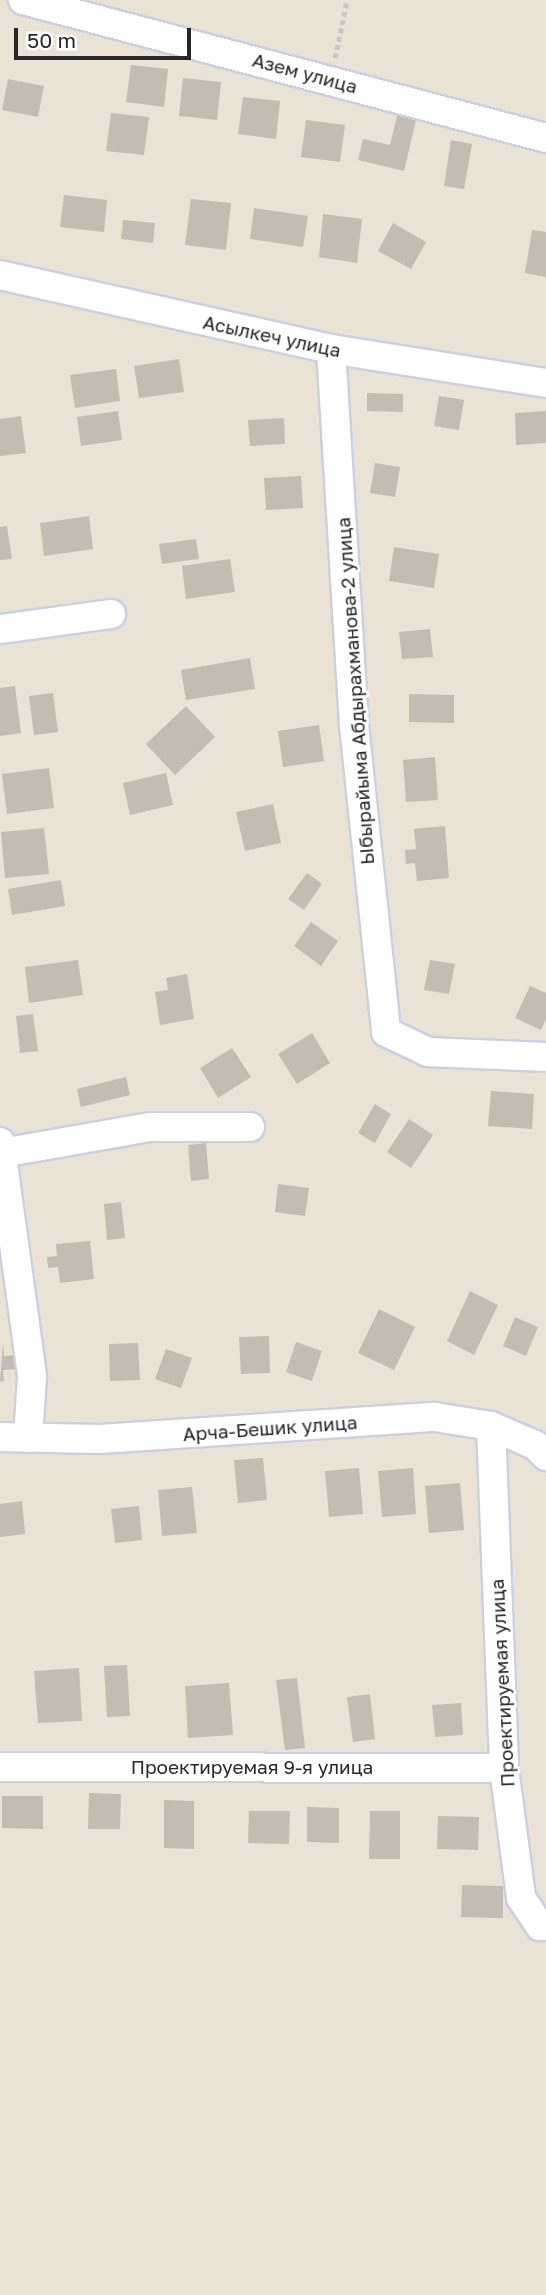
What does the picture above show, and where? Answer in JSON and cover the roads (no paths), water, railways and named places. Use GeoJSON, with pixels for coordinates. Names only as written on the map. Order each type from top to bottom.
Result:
{"type":"FeatureCollection","features":[{"type":"Feature","properties":{"kind":"street","name":"Азем улица"},"geometry":{"type":"LineString","coordinates":[[23,0],[546,138]]}},
{"type":"Feature","properties":{"kind":"street","name":"Асылкеч улица"},"geometry":{"type":"LineString","coordinates":[[0,275],[331,349],[546,383]]}},
{"type":"Feature","properties":{"kind":"street","name":"Ыбырайыма Абдырахманова-2 улица"},"geometry":{"type":"LineString","coordinates":[[331,349],[354,725],[386,1032],[428,1052],[546,1057]]}},
{"type":"Feature","properties":{"kind":"street"},"geometry":{"type":"LineString","coordinates":[[0,629],[111,614]]}},
{"type":"Feature","properties":{"kind":"street"},"geometry":{"type":"LineString","coordinates":[[28,1438],[32,1377],[1,1148],[150,1127],[250,1127]]}},
{"type":"Feature","properties":{"kind":"street","name":"Арча-Бешик улица"},"geometry":{"type":"LineString","coordinates":[[0,1437],[100,1438],[435,1417],[491,1426],[542,1443]]}},
{"type":"Feature","properties":{"kind":"street","name":"Проектируемая улица"},"geometry":{"type":"LineString","coordinates":[[491,1426],[504,1768],[521,1898],[540,1926],[546,1926]]}},
{"type":"Feature","properties":{"kind":"street","name":"Проектируемая 9-я улица"},"geometry":{"type":"LineString","coordinates":[[0,1767],[504,1768]]}}]}
